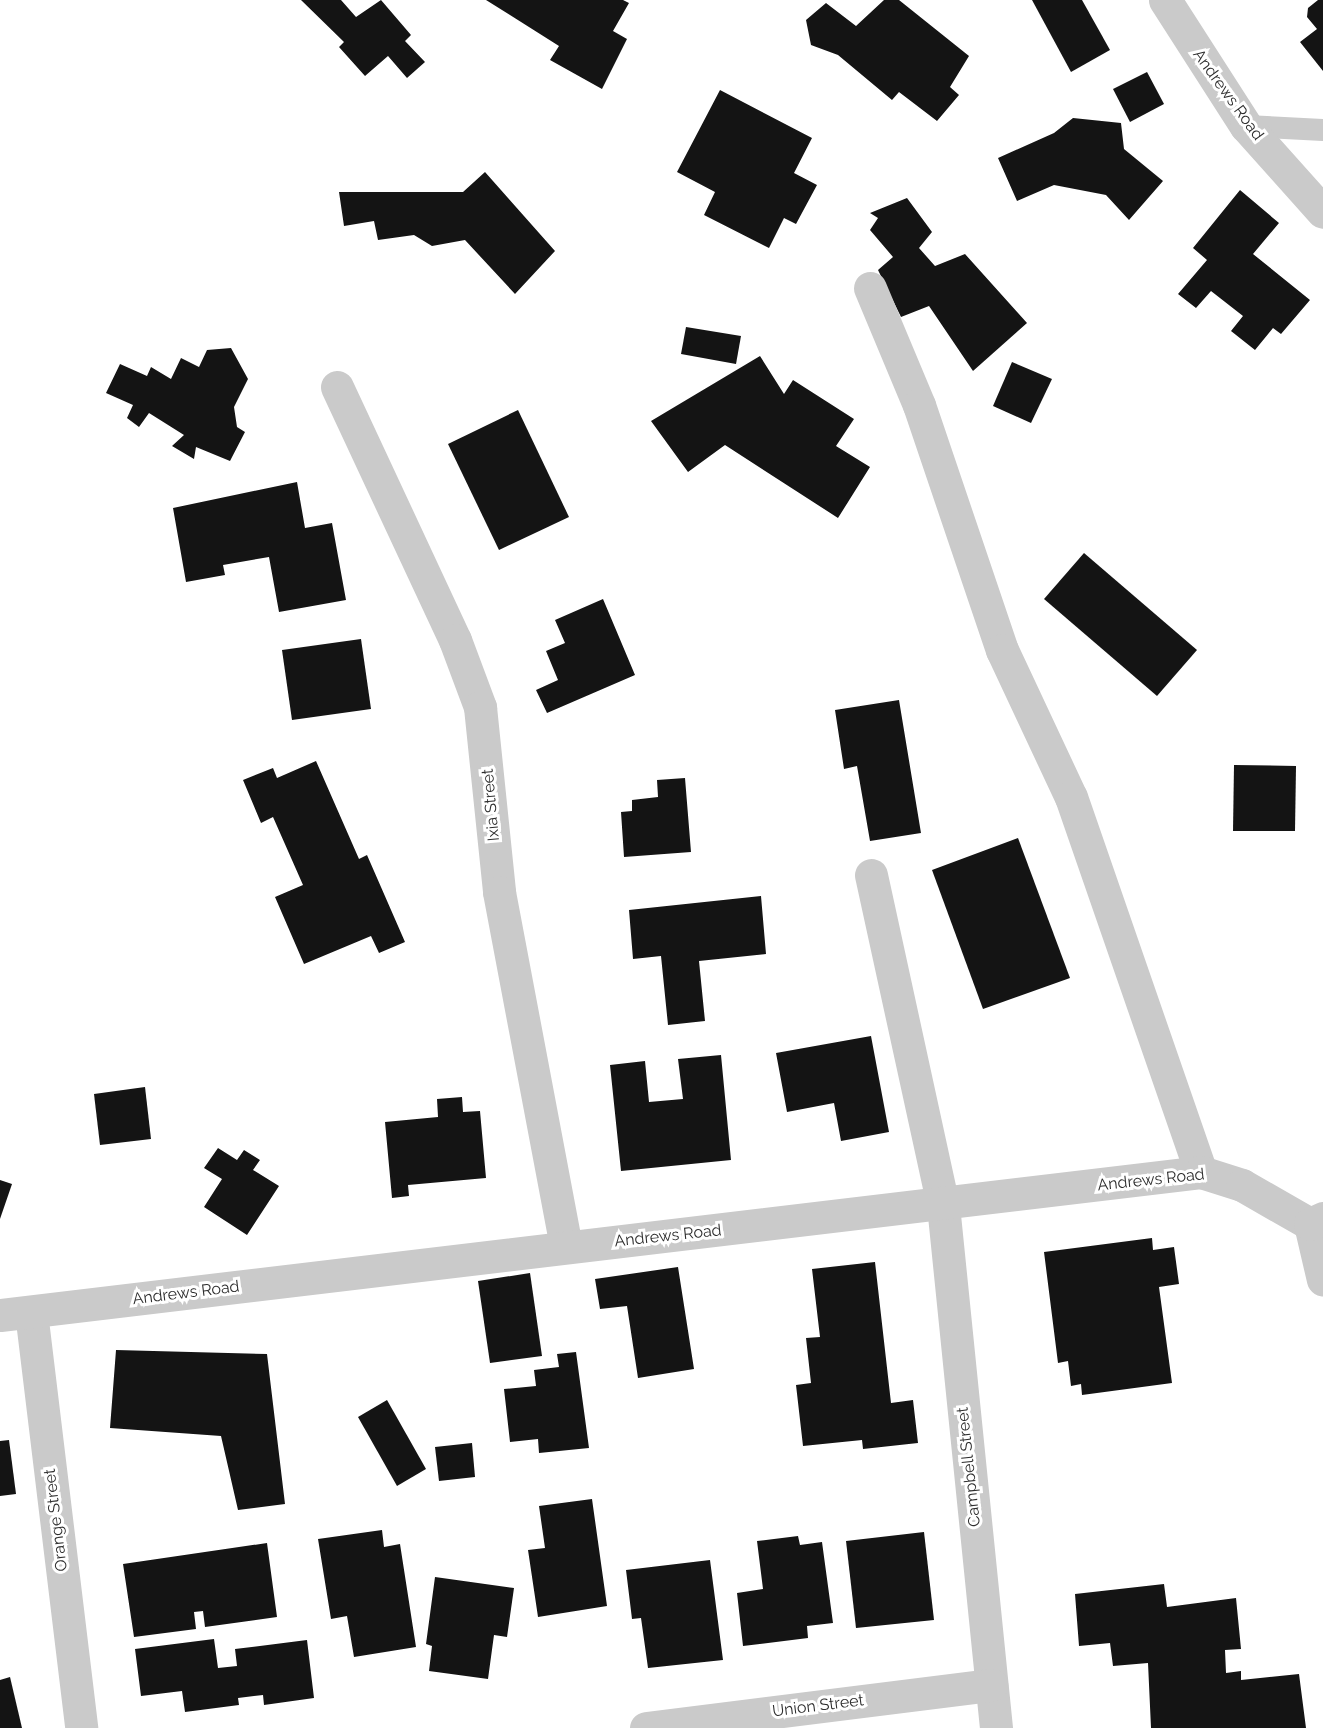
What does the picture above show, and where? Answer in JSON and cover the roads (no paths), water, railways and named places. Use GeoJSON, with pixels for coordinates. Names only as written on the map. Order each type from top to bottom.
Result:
{"type":"FeatureCollection","features":[{"type":"Feature","properties":{"kind":"street","name":"Andrews Road"},"geometry":{"type":"LineString","coordinates":[[1165,0],[1246,126],[1323,212]]}},
{"type":"Feature","properties":{"kind":"street"},"geometry":{"type":"LineString","coordinates":[[870,288],[920,405],[1002,650],[1075,808],[1201,1172]]}},
{"type":"Feature","properties":{"kind":"street","name":"Ixia Street"},"geometry":{"type":"LineString","coordinates":[[337,387],[455,640],[480,707],[499,892],[566,1247]]}},
{"type":"Feature","properties":{"kind":"street","name":"Campbell Street"},"geometry":{"type":"LineString","coordinates":[[872,875],[944,1205],[996,1728]]}},
{"type":"Feature","properties":{"kind":"street","name":"Andrews Road"},"geometry":{"type":"LineString","coordinates":[[16,1313],[566,1247],[944,1205],[1201,1172],[1242,1185],[1316,1221]]}},
{"type":"Feature","properties":{"kind":"street"},"geometry":{"type":"LineString","coordinates":[[1316,1221],[1323,1280]]}},
{"type":"Feature","properties":{"kind":"street","name":"Orange Street"},"geometry":{"type":"LineString","coordinates":[[16,1313],[81,1728]]}},
{"type":"Feature","properties":{"kind":"street","name":"Union Street"},"geometry":{"type":"LineString","coordinates":[[646,1728],[991,1685]]}},
{"type":"Feature","properties":{"kind":"lane"},"geometry":{"type":"LineString","coordinates":[[1246,126],[1323,130]]}}]}
